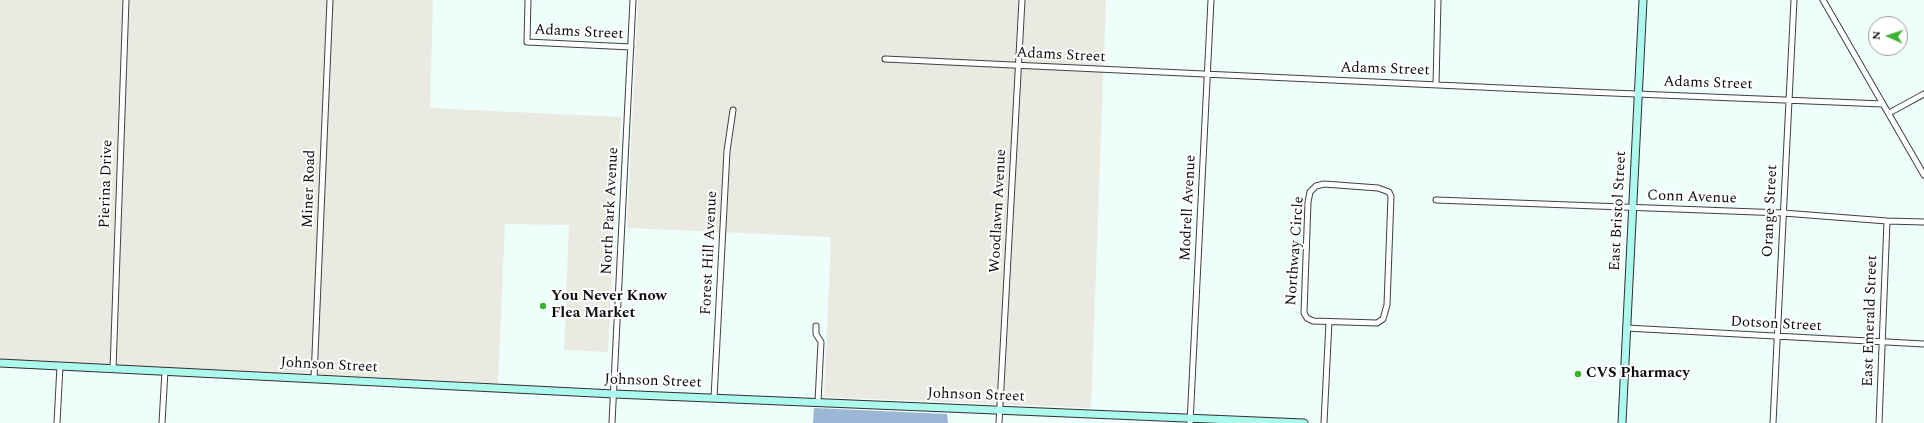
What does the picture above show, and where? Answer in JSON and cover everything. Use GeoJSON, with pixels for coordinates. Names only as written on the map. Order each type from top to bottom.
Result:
{"type":"FeatureCollection","features":[{"type":"Feature","properties":{"kind":"street","name":"Pierina Drive"},"geometry":{"type":"LineString","coordinates":[[113,369],[126,0]]}},
{"type":"Feature","properties":{"kind":"street","name":"Miner Road"},"geometry":{"type":"LineString","coordinates":[[314,378],[330,0]]}},
{"type":"Feature","properties":{"kind":"street","name":"Adams Street"},"geometry":{"type":"LineString","coordinates":[[528,0],[527,42],[631,47]]}},
{"type":"Feature","properties":{"kind":"street","name":"North Park Avenue"},"geometry":{"type":"LineString","coordinates":[[612,423],[633,0]]}},
{"type":"Feature","properties":{"kind":"street","name":"Woodlawn Avenue"},"geometry":{"type":"LineString","coordinates":[[999,423],[1022,0]]}},
{"type":"Feature","properties":{"kind":"street","name":"Modrell Avenue"},"geometry":{"type":"LineString","coordinates":[[1190,421],[1211,0]]}},
{"type":"Feature","properties":{"kind":"street"},"geometry":{"type":"LineString","coordinates":[[1436,85],[1438,0]]}},
{"type":"Feature","properties":{"kind":"street","name":"East Bristol Street"},"geometry":{"type":"LineString","coordinates":[[1622,423],[1643,0]]}},
{"type":"Feature","properties":{"kind":"street","name":"Orange Street"},"geometry":{"type":"LineString","coordinates":[[1773,423],[1776,337],[1794,0]]}},
{"type":"Feature","properties":{"kind":"street"},"geometry":{"type":"LineString","coordinates":[[1823,0],[1924,175]]}},
{"type":"Feature","properties":{"kind":"street","name":"Adams Street"},"geometry":{"type":"LineString","coordinates":[[885,59],[1208,75],[1884,104]]}},
{"type":"Feature","properties":{"kind":"street"},"geometry":{"type":"LineString","coordinates":[[1889,113],[1924,94]]}},
{"type":"Feature","properties":{"kind":"street","name":"Forest Hill Avenue"},"geometry":{"type":"LineString","coordinates":[[714,398],[727,152],[733,110]]}},
{"type":"Feature","properties":{"kind":"street","name":"Northway Circle"},"geometry":{"type":"LineString","coordinates":[[1324,184],[1378,188],[1389,192],[1392,201],[1386,314],[1383,319],[1377,323],[1329,322],[1313,321],[1307,318],[1304,312],[1308,202],[1310,192],[1316,186],[1324,184]]}},
{"type":"Feature","properties":{"kind":"street","name":"Conn Avenue"},"geometry":{"type":"LineString","coordinates":[[1436,200],[1783,213],[1887,221],[1924,222]]}},
{"type":"Feature","properties":{"kind":"street","name":"East Emerald Street"},"geometry":{"type":"LineString","coordinates":[[1878,423],[1887,221]]}},
{"type":"Feature","properties":{"kind":"street"},"geometry":{"type":"LineString","coordinates":[[1324,423],[1329,322]]}},
{"type":"Feature","properties":{"kind":"street"},"geometry":{"type":"LineString","coordinates":[[816,326],[816,334],[821,342],[818,402]]}},
{"type":"Feature","properties":{"kind":"street","name":"Dotson Street"},"geometry":{"type":"LineString","coordinates":[[1626,328],[1924,344]]}},
{"type":"Feature","properties":{"kind":"street","name":"Johnson Street"},"geometry":{"type":"LineString","coordinates":[[0,364],[314,378],[614,394],[999,410],[1190,421],[1304,423]]}},
{"type":"Feature","properties":{"kind":"street"},"geometry":{"type":"LineString","coordinates":[[57,423],[60,366]]}},
{"type":"Feature","properties":{"kind":"street"},"geometry":{"type":"LineString","coordinates":[[162,423],[165,371]]}},
{"type":"Feature","properties":{"kind":"shaded area"},"geometry":{"type":"Polygon","coordinates":[[[0,0],[433,0],[430,108],[621,117],[608,352],[564,350],[569,225],[505,224],[498,383],[0,359],[0,0]]]}},
{"type":"Feature","properties":{"kind":"shaded area"},"geometry":{"type":"Polygon","coordinates":[[[638,0],[1106,0],[1091,408],[824,397],[831,237],[627,228],[638,0]]]}},
{"type":"Feature","properties":{"kind":"shaded area"},"geometry":{"type":"Polygon","coordinates":[[[814,408],[947,414],[948,423],[813,423],[814,408]]]}},
{"type":"Feature","properties":{"kind":"place","name":"You Never Know Flea Market"},"geometry":{"type":"Point","coordinates":[543,306]}},
{"type":"Feature","properties":{"kind":"place","name":"CVS Pharmacy"},"geometry":{"type":"Point","coordinates":[1578,374]}}]}
